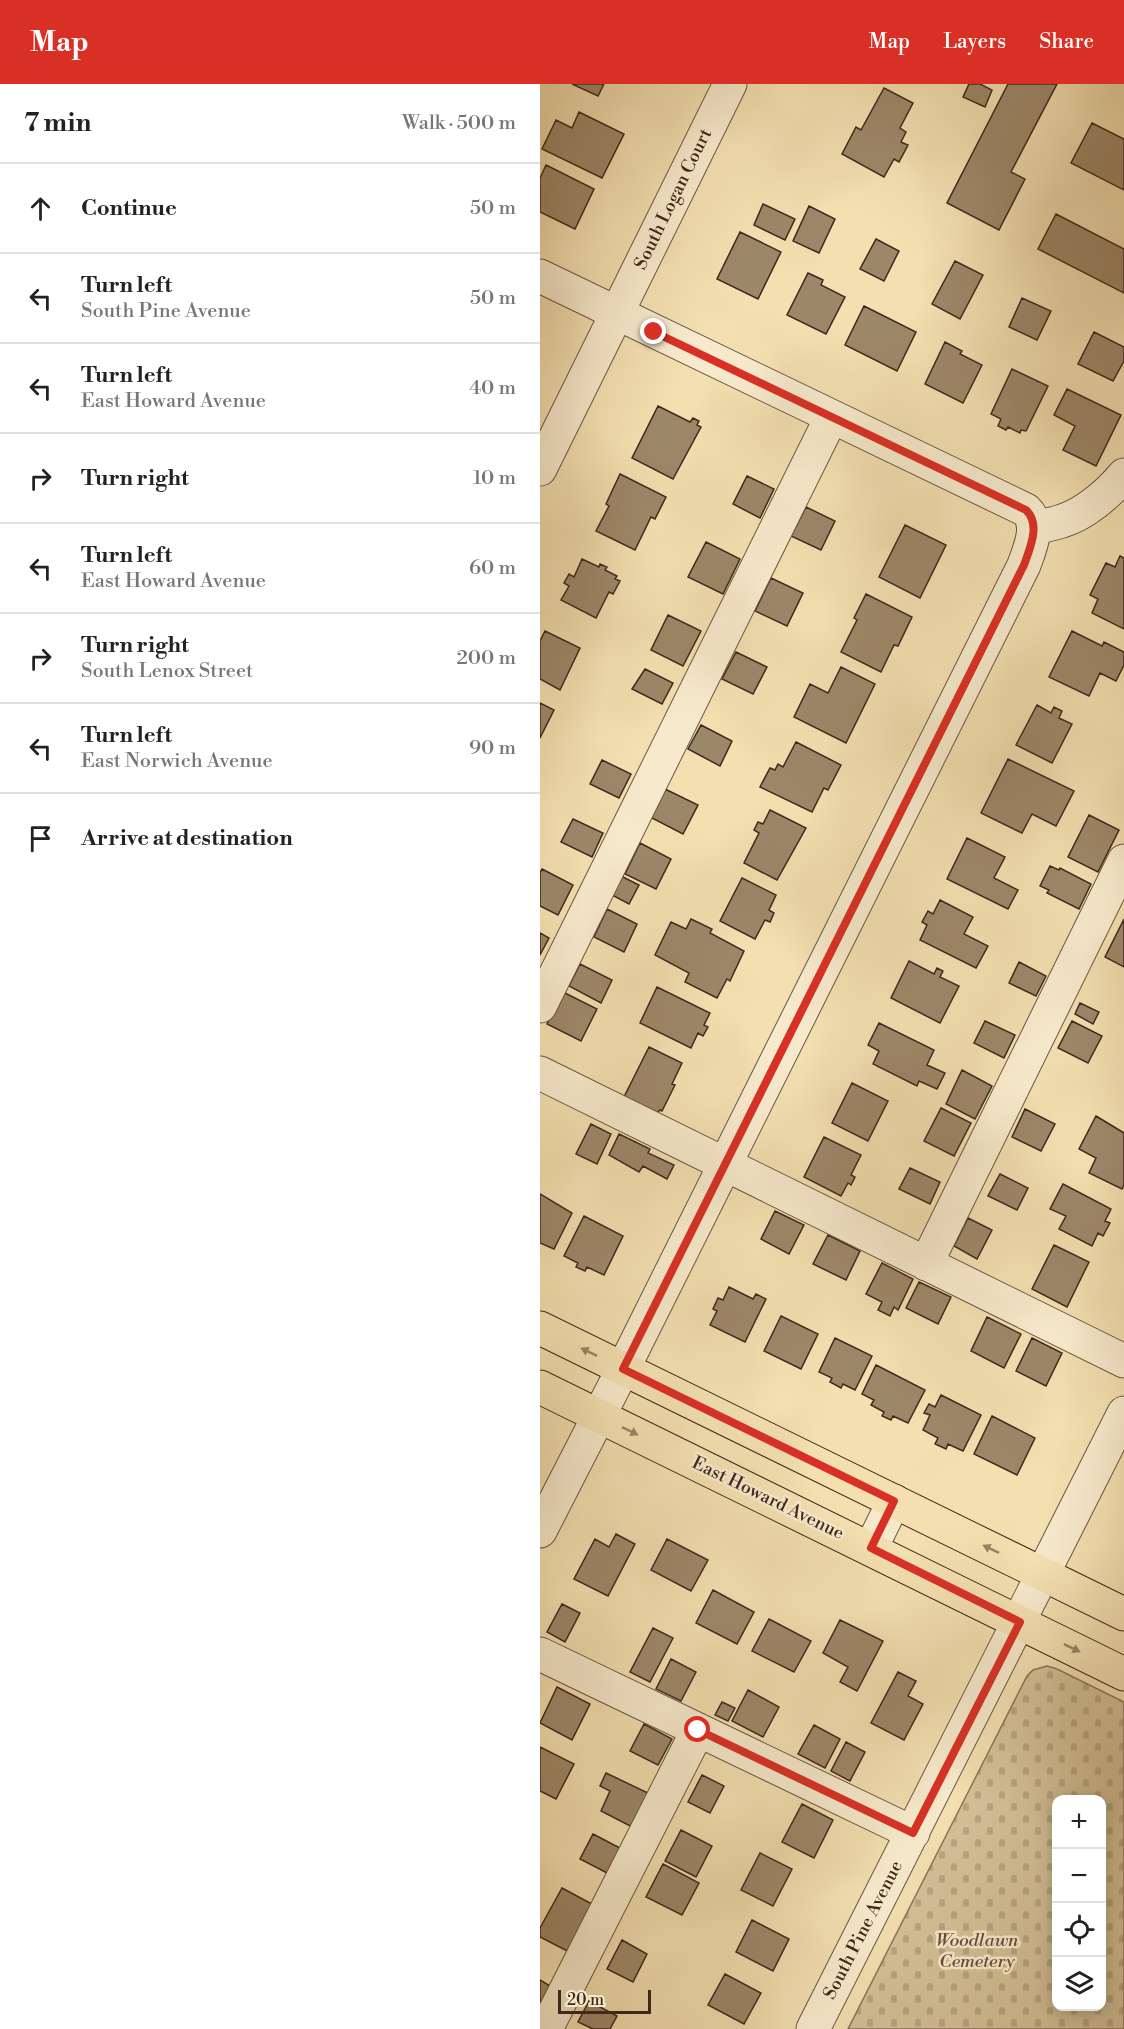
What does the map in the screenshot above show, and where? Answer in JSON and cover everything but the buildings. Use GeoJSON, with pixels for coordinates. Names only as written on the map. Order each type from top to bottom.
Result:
{"type":"FeatureCollection","features":[{"type":"Feature","properties":{"kind":"main road"},"geometry":{"type":"LineString","coordinates":[[540,1328],[1124,1614]]}},
{"type":"Feature","properties":{"kind":"main road","name":"East Howard Avenue"},"geometry":{"type":"LineString","coordinates":[[540,1387],[1124,1674]]}},
{"type":"Feature","properties":{"kind":"street","name":"South Logan Court"},"geometry":{"type":"LineString","coordinates":[[540,469],[730,84]]}},
{"type":"Feature","properties":{"kind":"street"},"geometry":{"type":"LineString","coordinates":[[540,276],[1026,510],[1031,514],[1033,525],[1031,545],[1024,565],[540,1531]]}},
{"type":"Feature","properties":{"kind":"street"},"geometry":{"type":"LineString","coordinates":[[540,1006],[831,418]]}},
{"type":"Feature","properties":{"kind":"street"},"geometry":{"type":"LineString","coordinates":[[1033,525],[1063,521],[1078,514],[1101,497],[1124,475]]}},
{"type":"Feature","properties":{"kind":"street"},"geometry":{"type":"LineString","coordinates":[[926,1264],[1124,861]]}},
{"type":"Feature","properties":{"kind":"street"},"geometry":{"type":"LineString","coordinates":[[540,1073],[1124,1361]]}},
{"type":"Feature","properties":{"kind":"street","name":"South Pine Avenue"},"geometry":{"type":"LineString","coordinates":[[813,2029],[1124,1413]]}},
{"type":"Feature","properties":{"kind":"street"},"geometry":{"type":"LineString","coordinates":[[871,1548],[894,1501]]}},
{"type":"Feature","properties":{"kind":"street"},"geometry":{"type":"LineString","coordinates":[[540,1654],[913,1833]]}},
{"type":"Feature","properties":{"kind":"street"},"geometry":{"type":"LineString","coordinates":[[546,2029],[698,1730]]}},
{"type":"Feature","properties":{"kind":"green space","name":"Woodlawn Cemetery"},"geometry":{"type":"Polygon","coordinates":[[[1047,1666],[1124,1702],[1124,2029],[848,2029],[1027,1676],[1033,1670],[1047,1666]]]}},
{"type":"Feature","properties":{"kind":"route"},"geometry":{"type":"LineString","coordinates":[[654,332],[1026,510],[1031,514],[1034,528],[1024,565],[623,1369],[894,1501],[871,1548],[1020,1622],[913,1833],[698,1730]]}}]}
